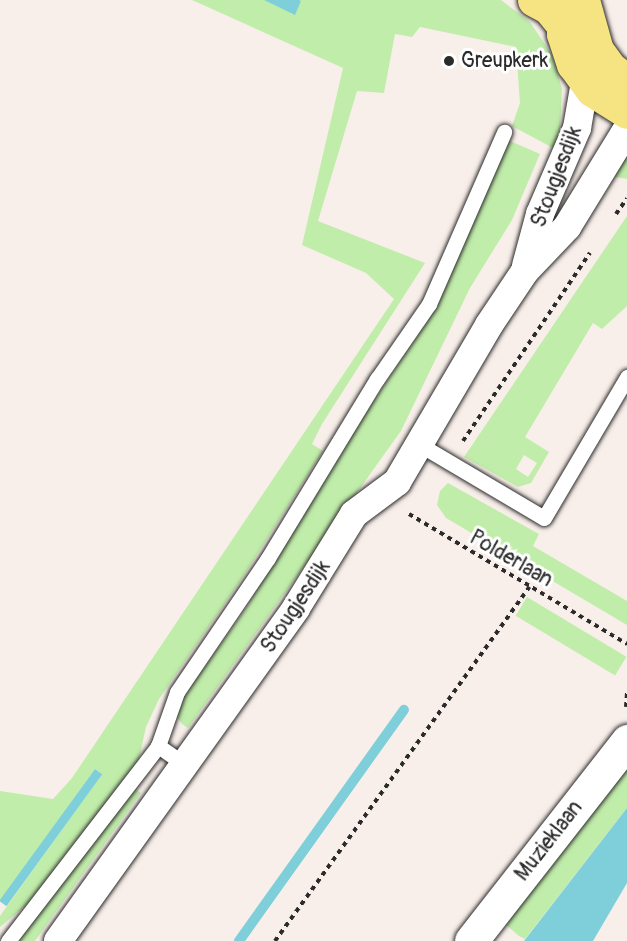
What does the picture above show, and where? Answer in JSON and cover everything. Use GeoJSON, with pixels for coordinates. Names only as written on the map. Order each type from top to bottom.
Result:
{"type":"FeatureCollection","features":[{"type":"Feature","properties":{"kind":"main road"},"geometry":{"type":"LineString","coordinates":[[534,0],[556,14],[569,8]]}},
{"type":"Feature","properties":{"kind":"main road"},"geometry":{"type":"LineString","coordinates":[[569,8],[610,68],[627,81]]}},
{"type":"Feature","properties":{"kind":"main road"},"geometry":{"type":"LineString","coordinates":[[569,8],[568,55],[585,82],[609,103],[627,112]]}},
{"type":"Feature","properties":{"kind":"street","name":"Stougjesdijk"},"geometry":{"type":"LineString","coordinates":[[525,271],[540,214],[577,128],[585,82]]}},
{"type":"Feature","properties":{"kind":"street","name":"Stougjesdijk"},"geometry":{"type":"LineString","coordinates":[[58,941],[296,608],[354,514],[387,490],[402,474],[417,443],[525,271],[567,227],[627,129]]}},
{"type":"Feature","properties":{"kind":"street","name":"Muzieklaan"},"geometry":{"type":"LineString","coordinates":[[483,937],[627,741]]}},
{"type":"Feature","properties":{"kind":"lane"},"geometry":{"type":"LineString","coordinates":[[9,941],[158,746],[177,692],[263,566],[377,379],[429,304],[504,132]]}},
{"type":"Feature","properties":{"kind":"lane"},"geometry":{"type":"LineString","coordinates":[[417,443],[544,518],[627,377]]}},
{"type":"Feature","properties":{"kind":"lane"},"geometry":{"type":"LineString","coordinates":[[158,746],[184,764]]}},
{"type":"Feature","properties":{"kind":"path"},"geometry":{"type":"LineString","coordinates":[[614,216],[627,198]]}},
{"type":"Feature","properties":{"kind":"path"},"geometry":{"type":"LineString","coordinates":[[449,462],[595,245]]}},
{"type":"Feature","properties":{"kind":"path","name":"Polderlaan"},"geometry":{"type":"LineString","coordinates":[[387,490],[415,518],[627,644]]}},
{"type":"Feature","properties":{"kind":"path"},"geometry":{"type":"LineString","coordinates":[[275,941],[529,587]]}},
{"type":"Feature","properties":{"kind":"path"},"geometry":{"type":"LineString","coordinates":[[627,691],[627,711]]}},
{"type":"Feature","properties":{"kind":"green space"},"geometry":{"type":"Polygon","coordinates":[[[192,0],[501,0],[530,22],[552,55],[562,89],[560,131],[555,149],[512,126],[520,103],[516,47],[420,27],[412,37],[395,34],[384,93],[357,91],[318,221],[425,263],[322,424],[312,444],[323,451],[241,580],[159,699],[146,727],[139,759],[29,903],[0,927],[0,916],[102,774],[95,769],[0,901],[0,791],[53,799],[72,778],[394,299],[366,273],[302,245],[343,68],[192,0]]]}},
{"type":"Feature","properties":{"kind":"green space"},"geometry":{"type":"Polygon","coordinates":[[[508,140],[540,154],[512,220],[470,288],[401,431],[188,728],[177,717],[178,708],[245,610],[338,454],[435,310],[508,140]]]}},
{"type":"Feature","properties":{"kind":"green space"},"geometry":{"type":"Polygon","coordinates":[[[627,157],[627,179],[610,176],[627,157]]]}},
{"type":"Feature","properties":{"kind":"green space"},"geometry":{"type":"Polygon","coordinates":[[[627,216],[627,306],[602,329],[593,323],[525,437],[549,452],[531,483],[518,487],[464,457],[627,216]],[[524,455],[516,469],[528,477],[537,463],[524,455]]]}},
{"type":"Feature","properties":{"kind":"green space"},"geometry":{"type":"Polygon","coordinates":[[[448,483],[539,534],[533,546],[627,601],[627,625],[446,518],[437,505],[440,491],[448,483]]]}},
{"type":"Feature","properties":{"kind":"green space"},"geometry":{"type":"Polygon","coordinates":[[[527,597],[626,657],[615,676],[516,616],[527,597]]]}},
{"type":"Feature","properties":{"kind":"green space"},"geometry":{"type":"Polygon","coordinates":[[[627,766],[627,808],[525,939],[519,936],[505,924],[627,766]]]}},
{"type":"Feature","properties":{"kind":"green space"},"geometry":{"type":"Polygon","coordinates":[[[135,789],[141,793],[35,941],[16,941],[135,789]]]}},
{"type":"Feature","properties":{"kind":"water"},"geometry":{"type":"Polygon","coordinates":[[[264,0],[299,0],[301,1],[295,15],[264,0]]]}},
{"type":"Feature","properties":{"kind":"water"},"geometry":{"type":"Polygon","coordinates":[[[95,769],[102,774],[6,906],[0,900],[95,769]]]}},
{"type":"Feature","properties":{"kind":"water"},"geometry":{"type":"Polygon","coordinates":[[[627,808],[627,883],[593,941],[524,941],[627,808]]]}},
{"type":"Feature","properties":{"kind":"waterway"},"geometry":{"type":"LineString","coordinates":[[239,941],[404,710]]}},
{"type":"Feature","properties":{"kind":"place","name":"Greupkerk"},"geometry":{"type":"Point","coordinates":[449,61]}}]}
